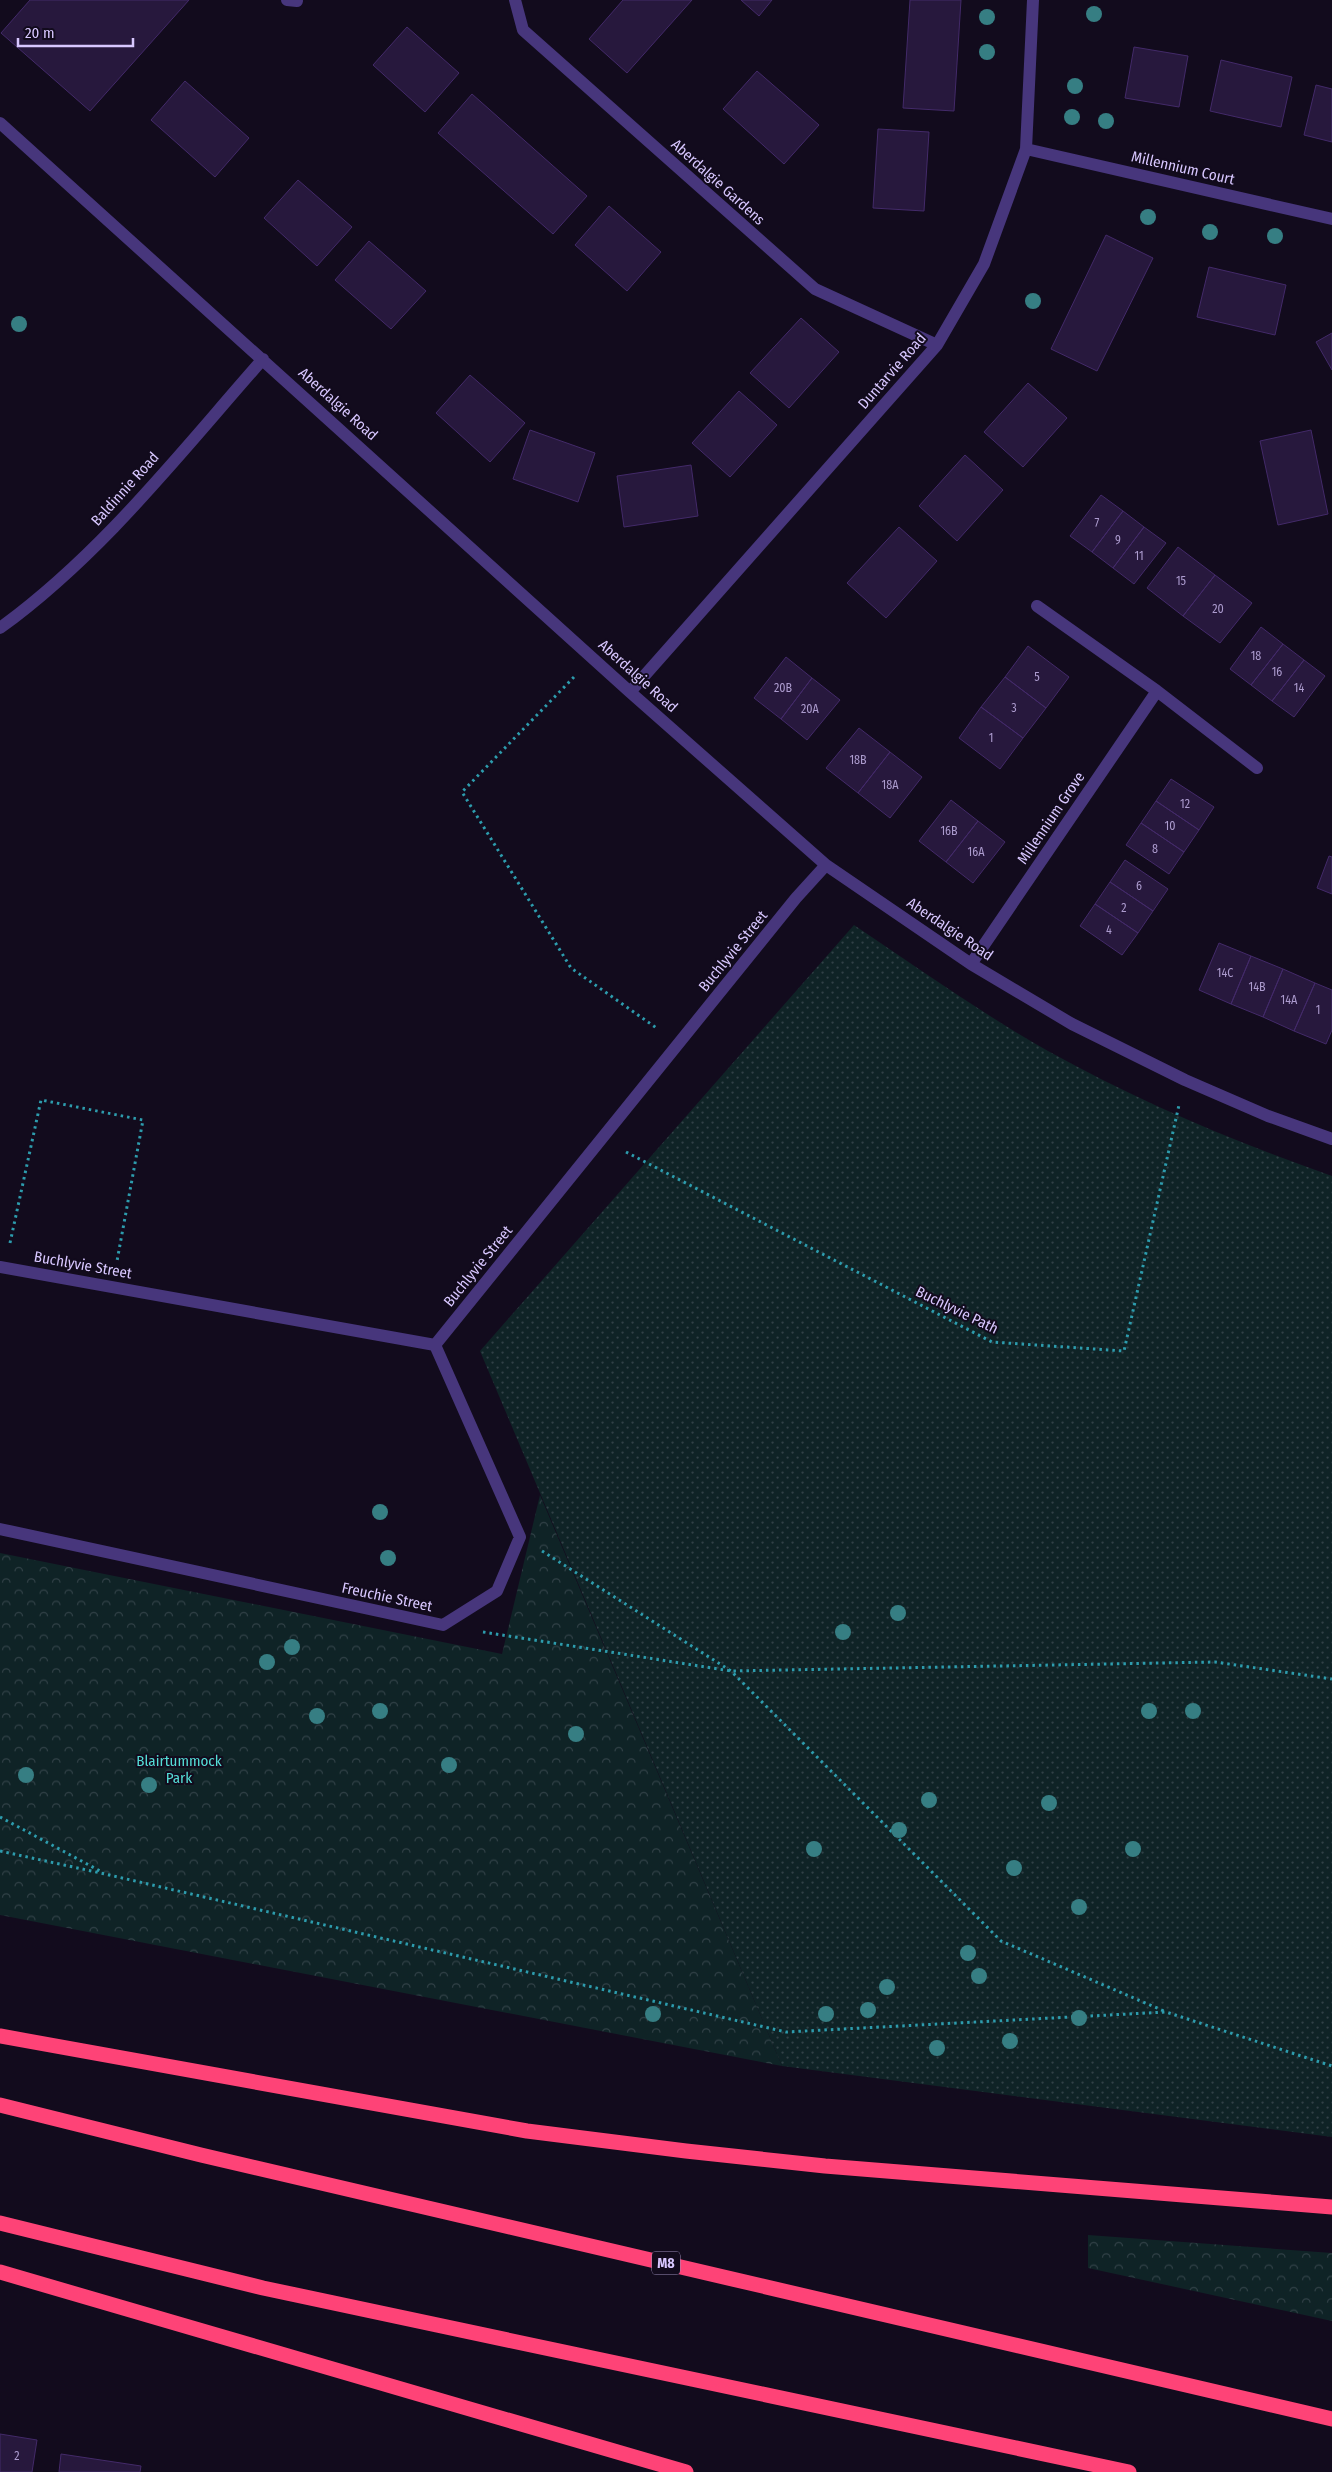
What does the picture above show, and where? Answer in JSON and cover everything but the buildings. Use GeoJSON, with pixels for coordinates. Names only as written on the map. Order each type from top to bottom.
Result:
{"type":"FeatureCollection","features":[{"type":"Feature","properties":{"kind":"highway"},"geometry":{"type":"LineString","coordinates":[[0,2036],[527,2131],[825,2166],[1332,2207]]}},
{"type":"Feature","properties":{"kind":"highway","name":"M8"},"geometry":{"type":"LineString","coordinates":[[0,2105],[230,2162],[1332,2419]]}},
{"type":"Feature","properties":{"kind":"highway"},"geometry":{"type":"LineString","coordinates":[[0,2222],[263,2288],[1129,2472]]}},
{"type":"Feature","properties":{"kind":"highway"},"geometry":{"type":"LineString","coordinates":[[0,2272],[686,2472]]}},
{"type":"Feature","properties":{"kind":"street","name":"Aberdalgie Gardens"},"geometry":{"type":"LineString","coordinates":[[514,0],[522,30],[815,289],[937,345]]}},
{"type":"Feature","properties":{"kind":"street","name":"Duntarvie Road"},"geometry":{"type":"LineString","coordinates":[[630,692],[937,345],[984,264],[1026,149],[1033,0]]}},
{"type":"Feature","properties":{"kind":"street","name":"Aberdalgie Road"},"geometry":{"type":"LineString","coordinates":[[0,123],[630,692],[826,865],[971,964],[1072,1024],[1184,1080],[1268,1116],[1332,1139]]}},
{"type":"Feature","properties":{"kind":"street","name":"Millennium Court"},"geometry":{"type":"LineString","coordinates":[[1026,149],[1332,219]]}},
{"type":"Feature","properties":{"kind":"street","name":"Baldinnie Road"},"geometry":{"type":"LineString","coordinates":[[0,628],[44,596],[85,558],[263,359]]}},
{"type":"Feature","properties":{"kind":"street"},"geometry":{"type":"LineString","coordinates":[[1038,606],[1157,691],[1257,768]]}},
{"type":"Feature","properties":{"kind":"street","name":"Millennium Grove"},"geometry":{"type":"LineString","coordinates":[[971,964],[1157,691]]}},
{"type":"Feature","properties":{"kind":"street","name":"Buchlyvie Street"},"geometry":{"type":"LineString","coordinates":[[2,1268],[435,1345],[796,898],[826,865]]}},
{"type":"Feature","properties":{"kind":"street"},"geometry":{"type":"LineString","coordinates":[[435,1345],[520,1537]]}},
{"type":"Feature","properties":{"kind":"street","name":"Freuchie Street"},"geometry":{"type":"LineString","coordinates":[[0,1528],[443,1625],[497,1591],[520,1537]]}},
{"type":"Feature","properties":{"kind":"path"},"geometry":{"type":"LineString","coordinates":[[593,657],[462,792],[571,968],[679,1043]]}},
{"type":"Feature","properties":{"kind":"path","name":"Buchlyvie Path"},"geometry":{"type":"LineString","coordinates":[[602,1139],[992,1342],[1124,1351],[1184,1080]]}},
{"type":"Feature","properties":{"kind":"path"},"geometry":{"type":"LineString","coordinates":[[2,1268],[41,1100],[143,1120],[112,1287]]}},
{"type":"Feature","properties":{"kind":"path"},"geometry":{"type":"LineString","coordinates":[[520,1537],[731,1671],[1001,1941],[1166,2012],[1332,2066]]}},
{"type":"Feature","properties":{"kind":"path"},"geometry":{"type":"LineString","coordinates":[[443,1625],[731,1671],[1215,1662],[1332,1678]]}},
{"type":"Feature","properties":{"kind":"path"},"geometry":{"type":"LineString","coordinates":[[0,1817],[104,1874]]}},
{"type":"Feature","properties":{"kind":"path"},"geometry":{"type":"LineString","coordinates":[[0,1851],[786,2032],[1166,2012]]}},
{"type":"Feature","properties":{"kind":"green space"},"geometry":{"type":"Polygon","coordinates":[[[854,925],[998,1021],[1082,1069],[1187,1120],[1332,1176],[1332,2137],[782,2066],[480,1351],[854,925]]]}},
{"type":"Feature","properties":{"kind":"green space","name":"Blairtummock Park"},"geometry":{"type":"Polygon","coordinates":[[[540,1495],[782,2066],[0,1915],[0,1553],[502,1654],[540,1495]]]}},
{"type":"Feature","properties":{"kind":"green space"},"geometry":{"type":"Polygon","coordinates":[[[1088,2235],[1332,2253],[1332,2321],[1088,2268],[1088,2235]]]}}]}
